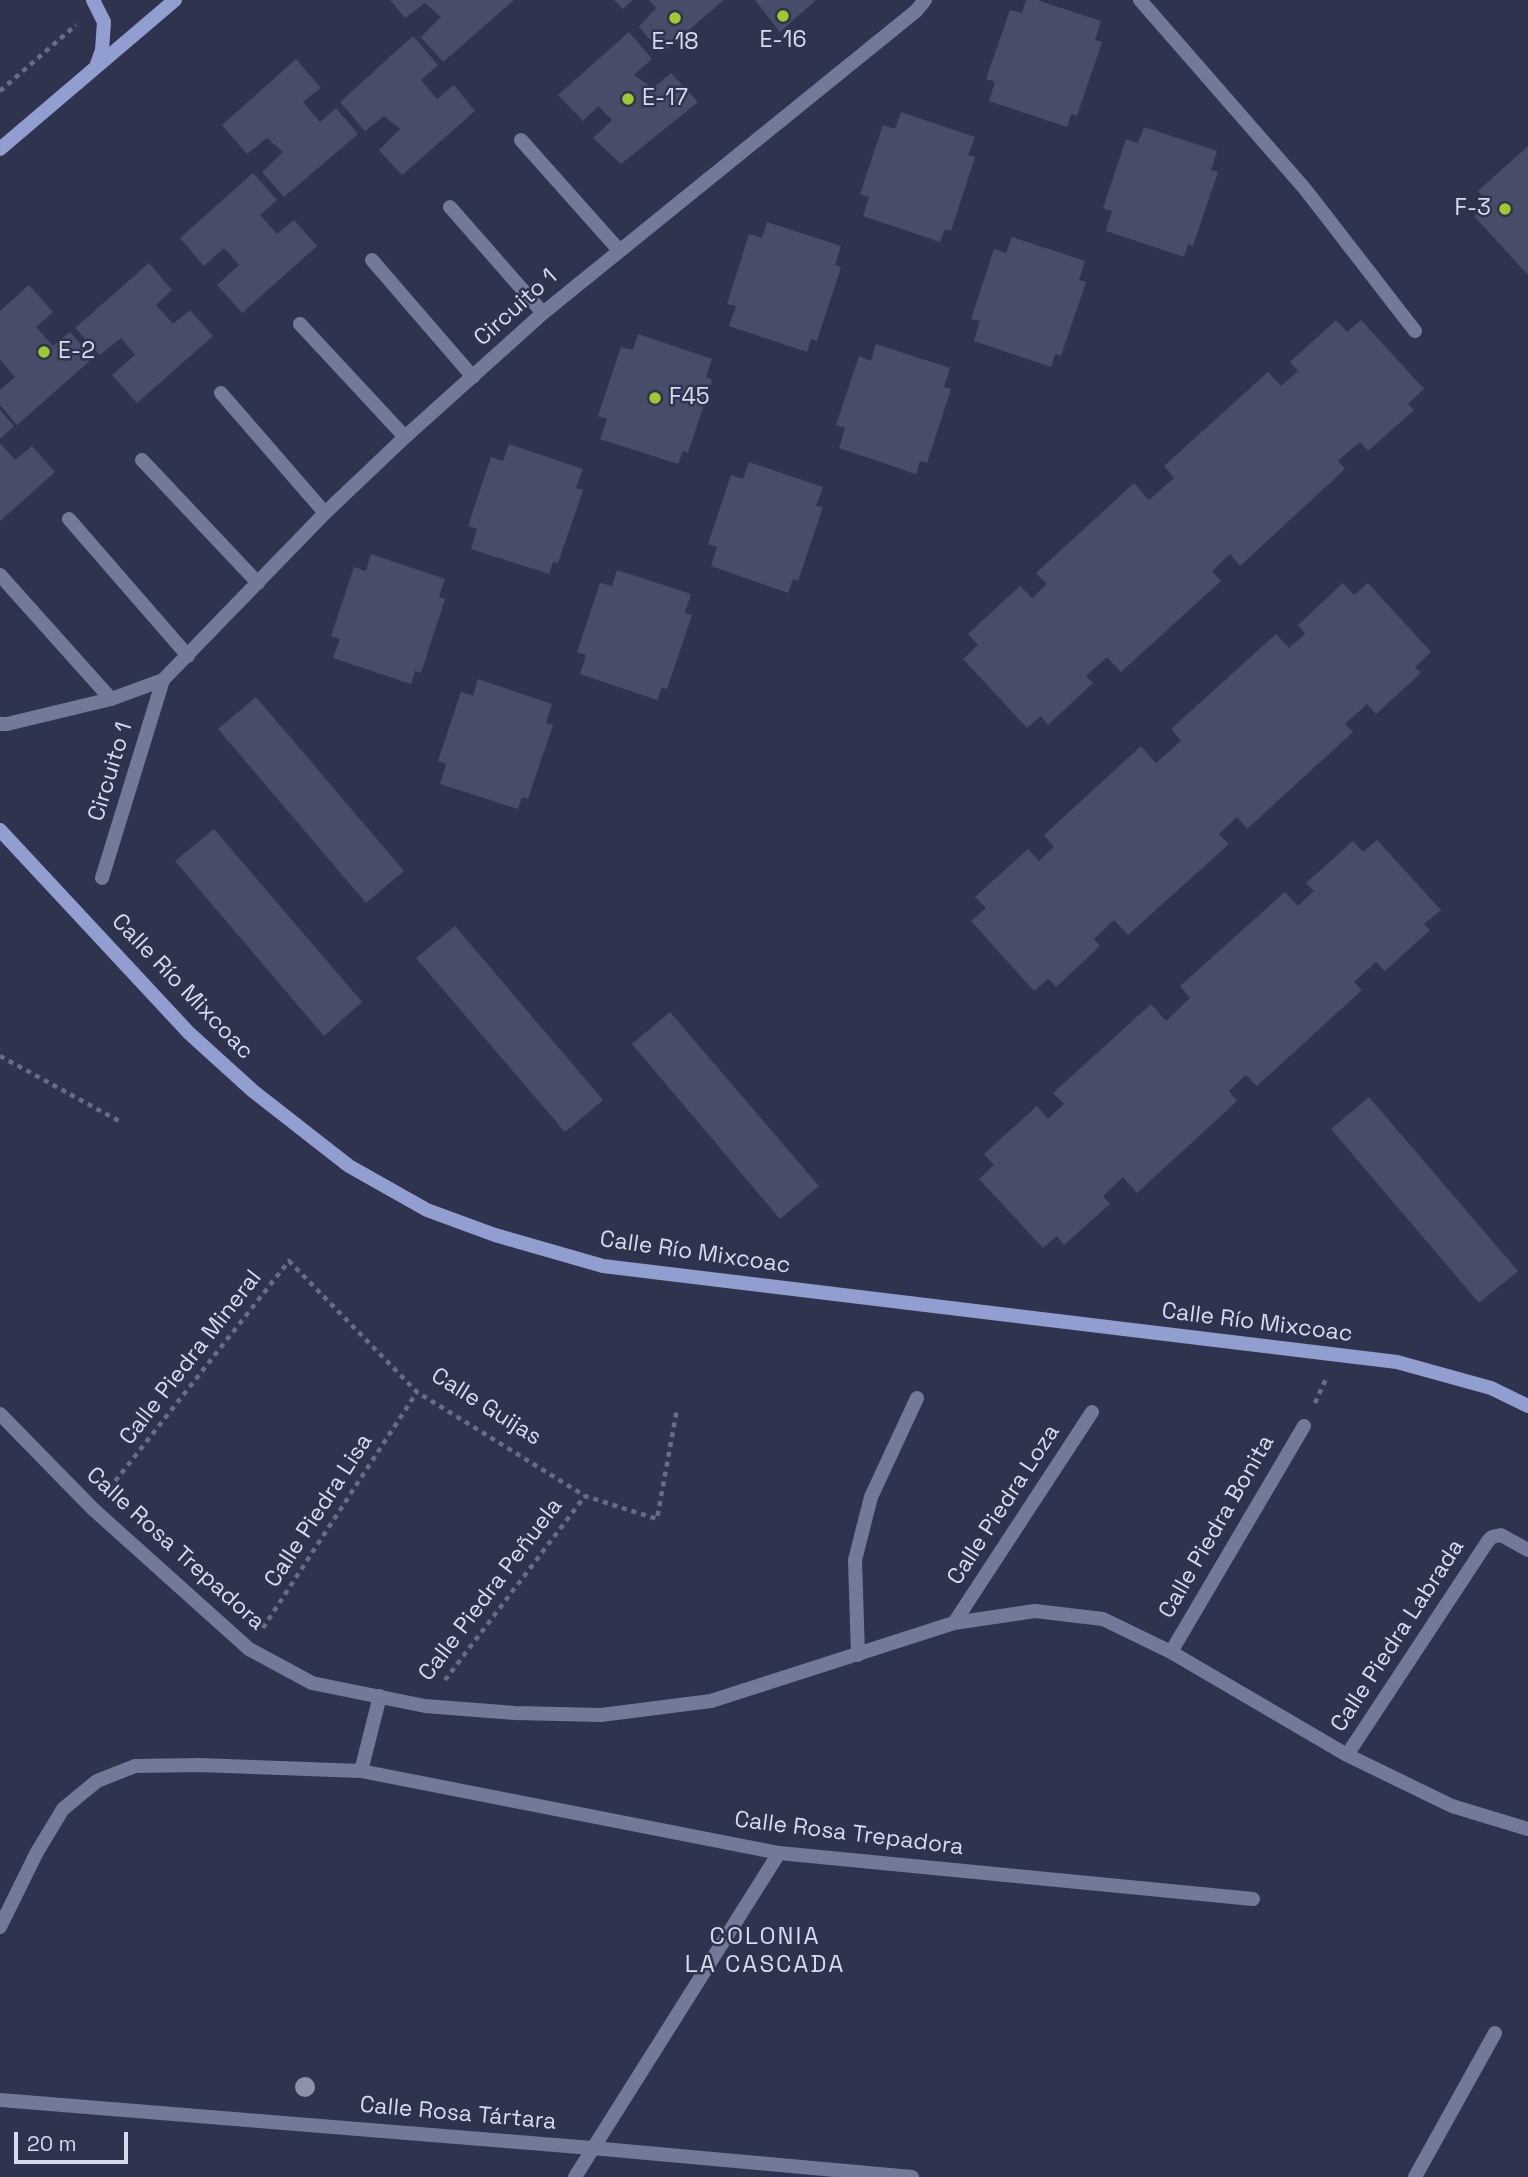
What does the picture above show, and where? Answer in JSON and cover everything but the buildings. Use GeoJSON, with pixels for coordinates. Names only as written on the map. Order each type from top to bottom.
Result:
{"type":"FeatureCollection","features":[{"type":"Feature","properties":{"kind":"street"},"geometry":{"type":"LineString","coordinates":[[0,149],[175,0]]}},
{"type":"Feature","properties":{"kind":"street","name":"Circuito 1"},"geometry":{"type":"LineString","coordinates":[[0,724],[111,699],[163,680],[325,513],[542,313],[916,11],[925,0]]}},
{"type":"Feature","properties":{"kind":"street"},"geometry":{"type":"LineString","coordinates":[[1140,0],[1305,189],[1415,331]]}},
{"type":"Feature","properties":{"kind":"street"},"geometry":{"type":"LineString","coordinates":[[95,4],[104,22],[102,50],[97,65]]}},
{"type":"Feature","properties":{"kind":"street"},"geometry":{"type":"LineString","coordinates":[[522,140],[618,250]]}},
{"type":"Feature","properties":{"kind":"street"},"geometry":{"type":"LineString","coordinates":[[450,207],[542,313]]}},
{"type":"Feature","properties":{"kind":"street"},"geometry":{"type":"LineString","coordinates":[[372,260],[473,377]]}},
{"type":"Feature","properties":{"kind":"street"},"geometry":{"type":"LineString","coordinates":[[300,324],[405,437]]}},
{"type":"Feature","properties":{"kind":"street"},"geometry":{"type":"LineString","coordinates":[[221,393],[325,513]]}},
{"type":"Feature","properties":{"kind":"street"},"geometry":{"type":"LineString","coordinates":[[142,460],[258,583]]}},
{"type":"Feature","properties":{"kind":"street"},"geometry":{"type":"LineString","coordinates":[[69,519],[188,656]]}},
{"type":"Feature","properties":{"kind":"street"},"geometry":{"type":"LineString","coordinates":[[0,575],[111,699]]}},
{"type":"Feature","properties":{"kind":"street","name":"Circuito 1"},"geometry":{"type":"LineString","coordinates":[[102,878],[163,680]]}},
{"type":"Feature","properties":{"kind":"street","name":"Calle Río Mixcoac"},"geometry":{"type":"LineString","coordinates":[[0,830],[189,1033],[254,1091],[349,1166],[427,1210],[495,1235],[603,1266],[1397,1362],[1491,1388],[1528,1406]]}},
{"type":"Feature","properties":{"kind":"street"},"geometry":{"type":"LineString","coordinates":[[858,1655],[855,1560],[871,1497],[917,1398]]}},
{"type":"Feature","properties":{"kind":"street","name":"Calle Piedra Loza"},"geometry":{"type":"LineString","coordinates":[[954,1623],[1092,1412]]}},
{"type":"Feature","properties":{"kind":"street","name":"Calle Rosa Trepadora"},"geometry":{"type":"LineString","coordinates":[[0,1414],[93,1509],[249,1649],[312,1683],[380,1696]]}},
{"type":"Feature","properties":{"kind":"street","name":"Calle Piedra Bonita"},"geometry":{"type":"LineString","coordinates":[[1171,1652],[1304,1426]]}},
{"type":"Feature","properties":{"kind":"street","name":"Calle Piedra Labrada"},"geometry":{"type":"LineString","coordinates":[[1346,1755],[1488,1541],[1500,1535],[1528,1550]]}},
{"type":"Feature","properties":{"kind":"street"},"geometry":{"type":"LineString","coordinates":[[361,1771],[380,1696],[425,1706],[515,1713],[601,1715],[711,1701],[954,1623],[1035,1611],[1103,1619],[1171,1652],[1346,1755],[1452,1806],[1528,1829]]}},
{"type":"Feature","properties":{"kind":"street","name":"Calle Rosa Trepadora"},"geometry":{"type":"LineString","coordinates":[[0,1927],[37,1852],[63,1809],[97,1781],[135,1766],[199,1765],[361,1771],[779,1853],[1253,1899]]}},
{"type":"Feature","properties":{"kind":"street"},"geometry":{"type":"LineString","coordinates":[[575,2177],[779,1853]]}},
{"type":"Feature","properties":{"kind":"street"},"geometry":{"type":"LineString","coordinates":[[1415,2177],[1495,2033]]}},
{"type":"Feature","properties":{"kind":"street","name":"Calle Rosa Tártara"},"geometry":{"type":"LineString","coordinates":[[0,2100],[912,2177]]}},
{"type":"Feature","properties":{"kind":"path"},"geometry":{"type":"LineString","coordinates":[[0,91],[95,4]]}},
{"type":"Feature","properties":{"kind":"path"},"geometry":{"type":"LineString","coordinates":[[0,1056],[120,1121]]}},
{"type":"Feature","properties":{"kind":"path","name":"Calle Guijas"},"geometry":{"type":"LineString","coordinates":[[289,1261],[417,1392],[585,1496],[657,1519],[677,1409]]}},
{"type":"Feature","properties":{"kind":"path","name":"Calle Piedra Mineral"},"geometry":{"type":"LineString","coordinates":[[93,1509],[289,1261]]}},
{"type":"Feature","properties":{"kind":"path"},"geometry":{"type":"LineString","coordinates":[[1304,1426],[1336,1356]]}},
{"type":"Feature","properties":{"kind":"path","name":"Calle Piedra Lisa"},"geometry":{"type":"LineString","coordinates":[[249,1649],[417,1392]]}},
{"type":"Feature","properties":{"kind":"path","name":"Calle Piedra Peñuela"},"geometry":{"type":"LineString","coordinates":[[425,1706],[585,1496]]}},
{"type":"Feature","properties":{"kind":"place","name":"E-16"},"geometry":{"type":"Point","coordinates":[783,16]}},
{"type":"Feature","properties":{"kind":"place","name":"E-18"},"geometry":{"type":"Point","coordinates":[675,18]}},
{"type":"Feature","properties":{"kind":"place","name":"E-17"},"geometry":{"type":"Point","coordinates":[628,99]}},
{"type":"Feature","properties":{"kind":"place","name":"F-3"},"geometry":{"type":"Point","coordinates":[1505,209]}},
{"type":"Feature","properties":{"kind":"place","name":"E-2"},"geometry":{"type":"Point","coordinates":[44,352]}},
{"type":"Feature","properties":{"kind":"place","name":"F45"},"geometry":{"type":"Point","coordinates":[655,398]}},
{"type":"Feature","properties":{"kind":"district","name":"COLONIA LA CASCADA"},"geometry":{"type":"Point","coordinates":[765,1951]}}]}
